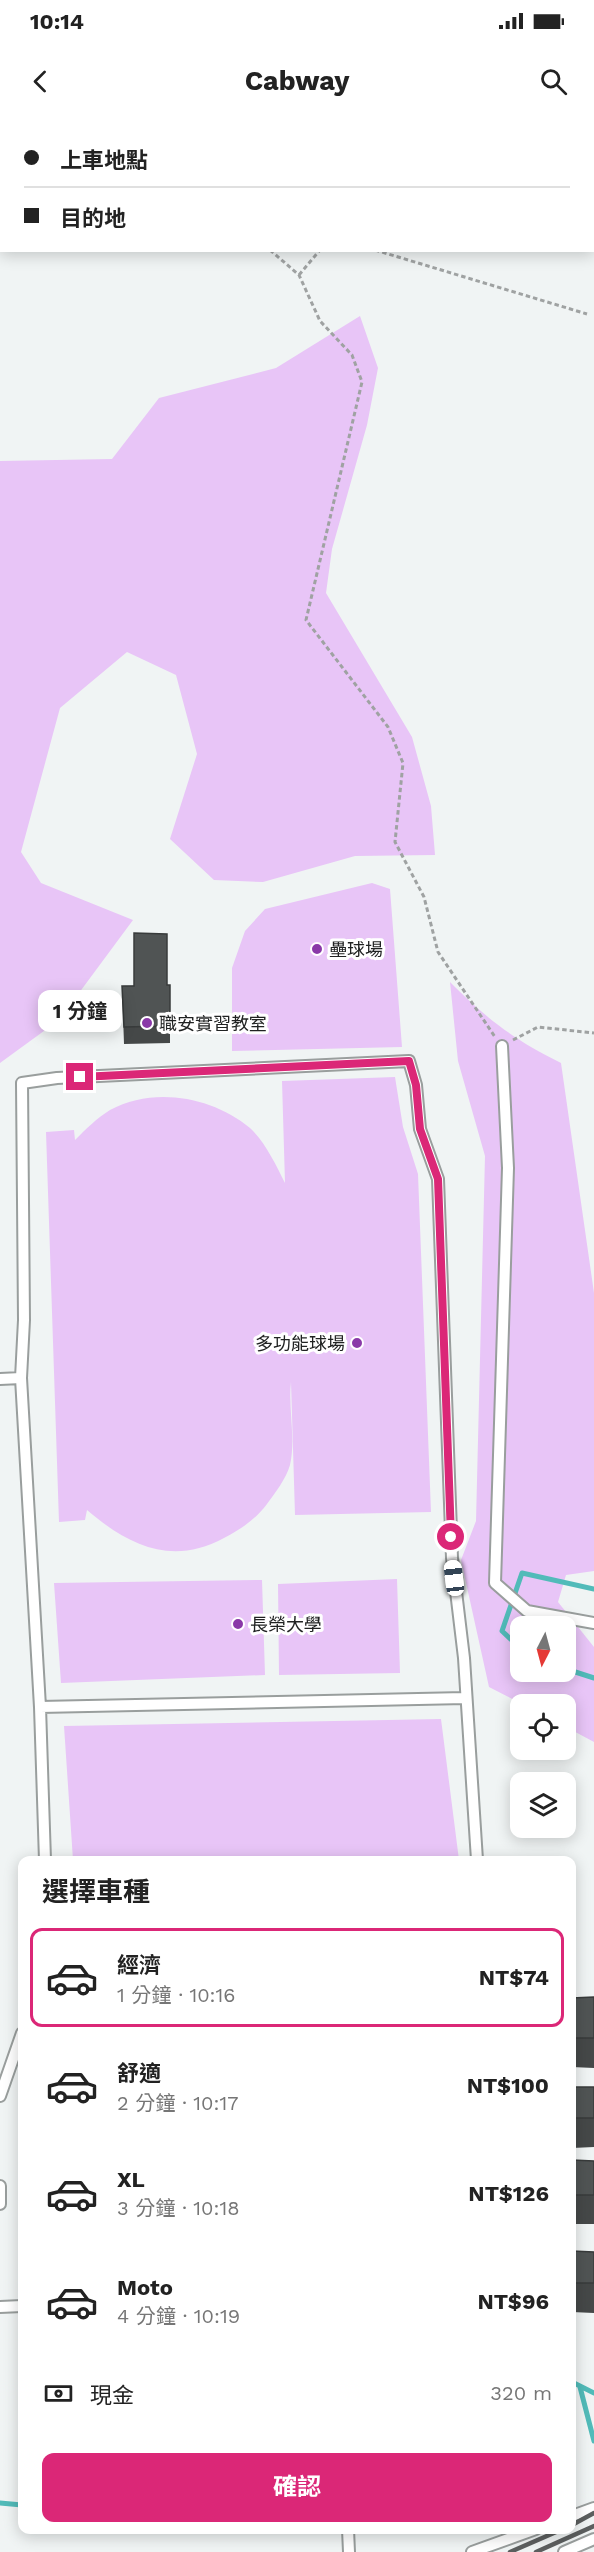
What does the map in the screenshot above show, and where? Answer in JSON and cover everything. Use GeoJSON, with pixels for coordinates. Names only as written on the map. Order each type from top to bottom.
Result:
{"type":"FeatureCollection","features":[{"type":"Feature","properties":{"kind":"lane"},"geometry":{"type":"LineString","coordinates":[[502,1047],[508,1168],[495,1583],[527,1611],[594,1623]]}},
{"type":"Feature","properties":{"kind":"lane"},"geometry":{"type":"LineString","coordinates":[[45,1856],[40,1707],[21,1378],[24,1320],[22,1083],[57,1078],[409,1061],[416,1085],[420,1129],[438,1179],[452,1558],[464,1658],[477,1856]]}},
{"type":"Feature","properties":{"kind":"lane"},"geometry":{"type":"LineString","coordinates":[[0,1379],[21,1378]]}},
{"type":"Feature","properties":{"kind":"lane"},"geometry":{"type":"LineString","coordinates":[[40,1707],[465,1698]]}},
{"type":"Feature","properties":{"kind":"lane"},"geometry":{"type":"LineString","coordinates":[[0,2096],[18,2044]]}},
{"type":"Feature","properties":{"kind":"lane"},"geometry":{"type":"LineString","coordinates":[[0,2186],[0,2204]]}},
{"type":"Feature","properties":{"kind":"lane"},"geometry":{"type":"LineString","coordinates":[[0,2307],[18,2306]]}},
{"type":"Feature","properties":{"kind":"lane"},"geometry":{"type":"LineString","coordinates":[[576,2515],[594,2508]]}},
{"type":"Feature","properties":{"kind":"lane"},"geometry":{"type":"LineString","coordinates":[[348,2534],[349,2552]]}},
{"type":"Feature","properties":{"kind":"lane"},"geometry":{"type":"LineString","coordinates":[[472,2552],[522,2534]]}},
{"type":"Feature","properties":{"kind":"lane"},"geometry":{"type":"LineString","coordinates":[[564,2552],[594,2538]]}},
{"type":"Feature","properties":{"kind":"path"},"geometry":{"type":"LineString","coordinates":[[272,252],[299,275],[320,321],[352,355],[362,382],[306,620],[388,727],[403,763],[394,842],[424,897],[438,952],[502,1047],[538,1027],[594,1033]]}},
{"type":"Feature","properties":{"kind":"path"},"geometry":{"type":"LineString","coordinates":[[299,275],[318,252]]}},
{"type":"Feature","properties":{"kind":"path"},"geometry":{"type":"LineString","coordinates":[[382,252],[587,314]]}},
{"type":"Feature","properties":{"kind":"shaded area"},"geometry":{"type":"Polygon","coordinates":[[[360,316],[378,368],[367,425],[332,549],[326,593],[412,737],[431,806],[435,855],[355,856],[263,882],[214,880],[170,839],[197,754],[176,675],[127,652],[60,708],[21,852],[41,883],[133,920],[59,1020],[0,1063],[0,461],[112,459],[159,398],[276,368],[360,316]]]}},
{"type":"Feature","properties":{"kind":"shaded area","name":"壘球場"},"geometry":{"type":"Polygon","coordinates":[[[372,883],[390,889],[402,1047],[232,1051],[232,968],[245,931],[265,909],[372,883]]]}},
{"type":"Feature","properties":{"kind":"shaded area"},"geometry":{"type":"Polygon","coordinates":[[[450,982],[502,1028],[561,1063],[594,1293],[594,1571],[566,1575],[558,1602],[569,1616],[510,1616],[510,1682],[576,1682],[576,1624],[594,1647],[594,1742],[576,1732],[576,1694],[510,1694],[510,1698],[489,1687],[461,1560],[476,1521],[485,1156],[458,1061],[450,982]]]}},
{"type":"Feature","properties":{"kind":"shaded area"},"geometry":{"type":"Polygon","coordinates":[[[395,1077],[403,1127],[418,1174],[431,1512],[295,1515],[291,1382],[292,1455],[290,1465],[280,1486],[262,1510],[236,1531],[205,1546],[169,1551],[152,1548],[119,1534],[87,1510],[85,1520],[59,1522],[46,1132],[74,1130],[75,1140],[105,1113],[127,1103],[145,1098],[183,1098],[219,1109],[250,1128],[274,1161],[285,1183],[282,1081],[395,1077]]]}},
{"type":"Feature","properties":{"kind":"shaded area"},"geometry":{"type":"Polygon","coordinates":[[[397,1579],[400,1673],[279,1675],[278,1584],[397,1579]]]}},
{"type":"Feature","properties":{"kind":"shaded area"},"geometry":{"type":"Polygon","coordinates":[[[262,1580],[265,1675],[61,1683],[54,1583],[262,1580]]]}},
{"type":"Feature","properties":{"kind":"shaded area"},"geometry":{"type":"Polygon","coordinates":[[[441,1719],[458,1856],[73,1856],[64,1726],[441,1719]]]}},
{"type":"Feature","properties":{"kind":"building"},"geometry":{"type":"Polygon","coordinates":[[[134,933],[167,934],[170,1026],[124,1027],[122,986],[134,986],[134,933]]]}},
{"type":"Feature","properties":{"kind":"building"},"geometry":{"type":"Polygon","coordinates":[[[594,1997],[594,2038],[576,2038],[576,1998],[594,1997]]]}},
{"type":"Feature","properties":{"kind":"building"},"geometry":{"type":"Polygon","coordinates":[[[576,2087],[594,2087],[594,2118],[576,2118],[576,2087]]]}},
{"type":"Feature","properties":{"kind":"building"},"geometry":{"type":"Polygon","coordinates":[[[576,2160],[594,2161],[594,2195],[576,2195],[576,2160]]]}},
{"type":"Feature","properties":{"kind":"building"},"geometry":{"type":"Polygon","coordinates":[[[576,2251],[594,2252],[594,2283],[576,2283],[576,2251]]]}},
{"type":"Feature","properties":{"kind":"waterway"},"geometry":{"type":"LineString","coordinates":[[510,1639],[502,1631],[522,1573],[594,1589]]}},
{"type":"Feature","properties":{"kind":"waterway"},"geometry":{"type":"LineString","coordinates":[[576,1672],[594,1678]]}},
{"type":"Feature","properties":{"kind":"waterway"},"geometry":{"type":"LineString","coordinates":[[576,2384],[594,2393]]}},
{"type":"Feature","properties":{"kind":"waterway"},"geometry":{"type":"LineString","coordinates":[[580,2387],[594,2441]]}},
{"type":"Feature","properties":{"kind":"waterway"},"geometry":{"type":"LineString","coordinates":[[0,2503],[18,2505]]}},
{"type":"Feature","properties":{"kind":"railway"},"geometry":{"type":"LineString","coordinates":[[576,2523],[594,2513]]}},
{"type":"Feature","properties":{"kind":"railway"},"geometry":{"type":"LineString","coordinates":[[536,2552],[594,2526]]}},
{"type":"Feature","properties":{"kind":"railway"},"geometry":{"type":"LineString","coordinates":[[510,2552],[551,2534]]}},
{"type":"Feature","properties":{"kind":"place","name":"壘球場"},"geometry":{"type":"Point","coordinates":[317,949]}},
{"type":"Feature","properties":{"kind":"place","name":"職安實習教室"},"geometry":{"type":"Point","coordinates":[147,1023]}},
{"type":"Feature","properties":{"kind":"place","name":"多功能球場"},"geometry":{"type":"Point","coordinates":[357,1343]}},
{"type":"Feature","properties":{"kind":"place","name":"長榮大學"},"geometry":{"type":"Point","coordinates":[238,1624]}},
{"type":"Feature","properties":{"kind":"route"},"geometry":{"type":"LineString","coordinates":[[80,1077],[409,1061],[416,1085],[420,1129],[438,1179],[451,1537]]}}]}
